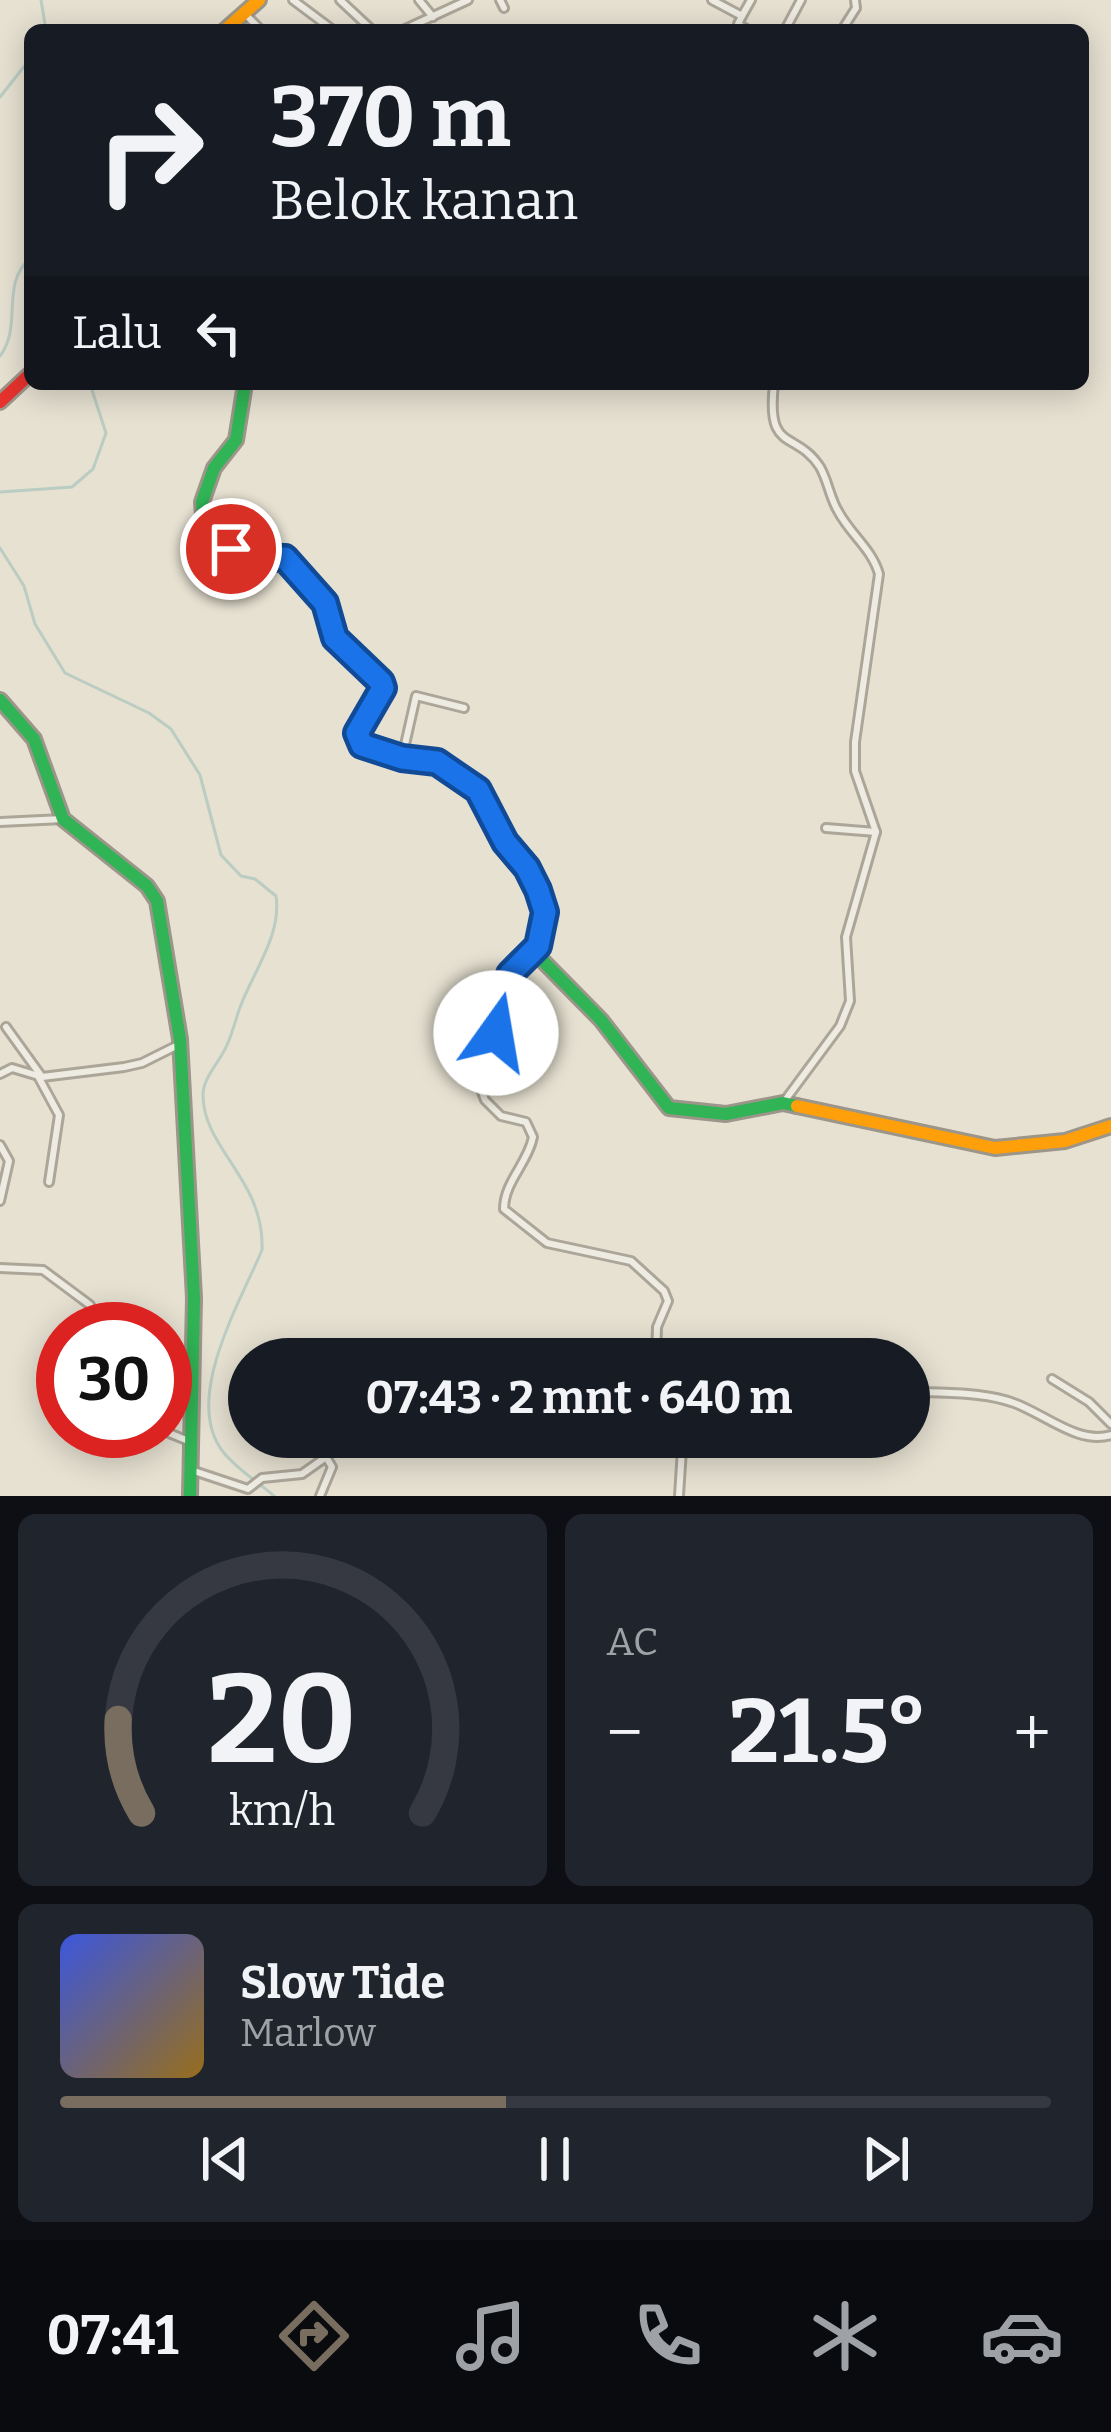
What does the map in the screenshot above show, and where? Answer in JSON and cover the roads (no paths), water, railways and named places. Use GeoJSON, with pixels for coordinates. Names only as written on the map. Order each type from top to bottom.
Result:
{"type":"FeatureCollection","features":[{"type":"Feature","properties":{"kind":"street"},"geometry":{"type":"LineString","coordinates":[[231,24],[259,0]]}},
{"type":"Feature","properties":{"kind":"street"},"geometry":{"type":"LineString","coordinates":[[293,0],[325,24]]}},
{"type":"Feature","properties":{"kind":"street"},"geometry":{"type":"LineString","coordinates":[[340,0],[365,24]]}},
{"type":"Feature","properties":{"kind":"street"},"geometry":{"type":"LineString","coordinates":[[418,0],[433,17]]}},
{"type":"Feature","properties":{"kind":"street"},"geometry":{"type":"LineString","coordinates":[[417,24],[468,0]]}},
{"type":"Feature","properties":{"kind":"street"},"geometry":{"type":"LineString","coordinates":[[712,0],[742,16]]}},
{"type":"Feature","properties":{"kind":"street"},"geometry":{"type":"LineString","coordinates":[[738,24],[751,0]]}},
{"type":"Feature","properties":{"kind":"street"},"geometry":{"type":"LineString","coordinates":[[243,12],[255,24]]}},
{"type":"Feature","properties":{"kind":"street"},"geometry":{"type":"LineString","coordinates":[[0,402],[24,380]]}},
{"type":"Feature","properties":{"kind":"street"},"geometry":{"type":"LineString","coordinates":[[244,390],[236,440],[214,468],[202,516],[239,554],[285,558],[325,603],[335,638],[383,688],[356,739],[373,752],[437,762],[478,790],[505,842],[527,868],[544,905],[538,946],[541,959],[601,1020],[669,1108],[716,1114],[766,1110],[783,1103],[840,1026],[850,1001],[846,938],[876,832],[855,771],[855,742],[879,574],[875,560],[838,512],[818,464],[785,441],[776,428],[774,390]]}},
{"type":"Feature","properties":{"kind":"street"},"geometry":{"type":"LineString","coordinates":[[402,758],[416,696],[464,708]]}},
{"type":"Feature","properties":{"kind":"street"},"geometry":{"type":"LineString","coordinates":[[0,700],[34,739],[63,819],[147,886],[157,901],[180,1044],[194,1298],[192,1394]]}},
{"type":"Feature","properties":{"kind":"street"},"geometry":{"type":"LineString","coordinates":[[0,822],[63,819]]}},
{"type":"Feature","properties":{"kind":"street"},"geometry":{"type":"LineString","coordinates":[[826,828],[876,832]]}},
{"type":"Feature","properties":{"kind":"street"},"geometry":{"type":"LineString","coordinates":[[538,946],[510,974],[481,1078],[485,1100],[500,1117],[527,1124],[533,1137],[504,1197],[504,1209],[548,1243],[635,1263],[668,1301],[657,1338]]}},
{"type":"Feature","properties":{"kind":"street"},"geometry":{"type":"LineString","coordinates":[[6,1027],[31,1056],[58,1115],[49,1182]]}},
{"type":"Feature","properties":{"kind":"street"},"geometry":{"type":"LineString","coordinates":[[0,1074],[12,1068],[40,1077],[142,1063],[180,1044]]}},
{"type":"Feature","properties":{"kind":"street"},"geometry":{"type":"LineString","coordinates":[[783,1103],[995,1148],[1065,1141],[1111,1126]]}},
{"type":"Feature","properties":{"kind":"street"},"geometry":{"type":"LineString","coordinates":[[0,1145],[10,1161],[0,1201]]}},
{"type":"Feature","properties":{"kind":"street"},"geometry":{"type":"LineString","coordinates":[[0,1268],[46,1272],[86,1302]]}},
{"type":"Feature","properties":{"kind":"street"},"geometry":{"type":"LineString","coordinates":[[1052,1379],[1089,1402],[1111,1424]]}},
{"type":"Feature","properties":{"kind":"street"},"geometry":{"type":"LineString","coordinates":[[930,1392],[1000,1398],[1053,1418],[1090,1439],[1111,1435]]}},
{"type":"Feature","properties":{"kind":"street"},"geometry":{"type":"LineString","coordinates":[[190,1458],[190,1496]]}},
{"type":"Feature","properties":{"kind":"street"},"geometry":{"type":"LineString","coordinates":[[190,1470],[248,1489],[260,1478],[302,1474],[329,1458],[332,1467],[320,1496]]}},
{"type":"Feature","properties":{"kind":"street"},"geometry":{"type":"LineString","coordinates":[[679,1496],[682,1458]]}},
{"type":"Feature","properties":{"kind":"waterway"},"geometry":{"type":"LineString","coordinates":[[41,0],[45,24]]}},
{"type":"Feature","properties":{"kind":"waterway"},"geometry":{"type":"LineString","coordinates":[[0,97],[24,67]]}},
{"type":"Feature","properties":{"kind":"waterway"},"geometry":{"type":"LineString","coordinates":[[0,356],[10,332],[16,280],[24,266]]}},
{"type":"Feature","properties":{"kind":"waterway"},"geometry":{"type":"LineString","coordinates":[[0,492],[72,487],[93,469],[106,433],[92,390]]}},
{"type":"Feature","properties":{"kind":"waterway"},"geometry":{"type":"LineString","coordinates":[[0,548],[24,586],[35,624],[65,673],[149,713],[171,729],[200,775],[221,855],[241,876],[255,879],[276,896],[270,940],[203,1095],[213,1132],[254,1204],[262,1250],[229,1324],[211,1380],[212,1432],[224,1453],[274,1496]]}}]}
